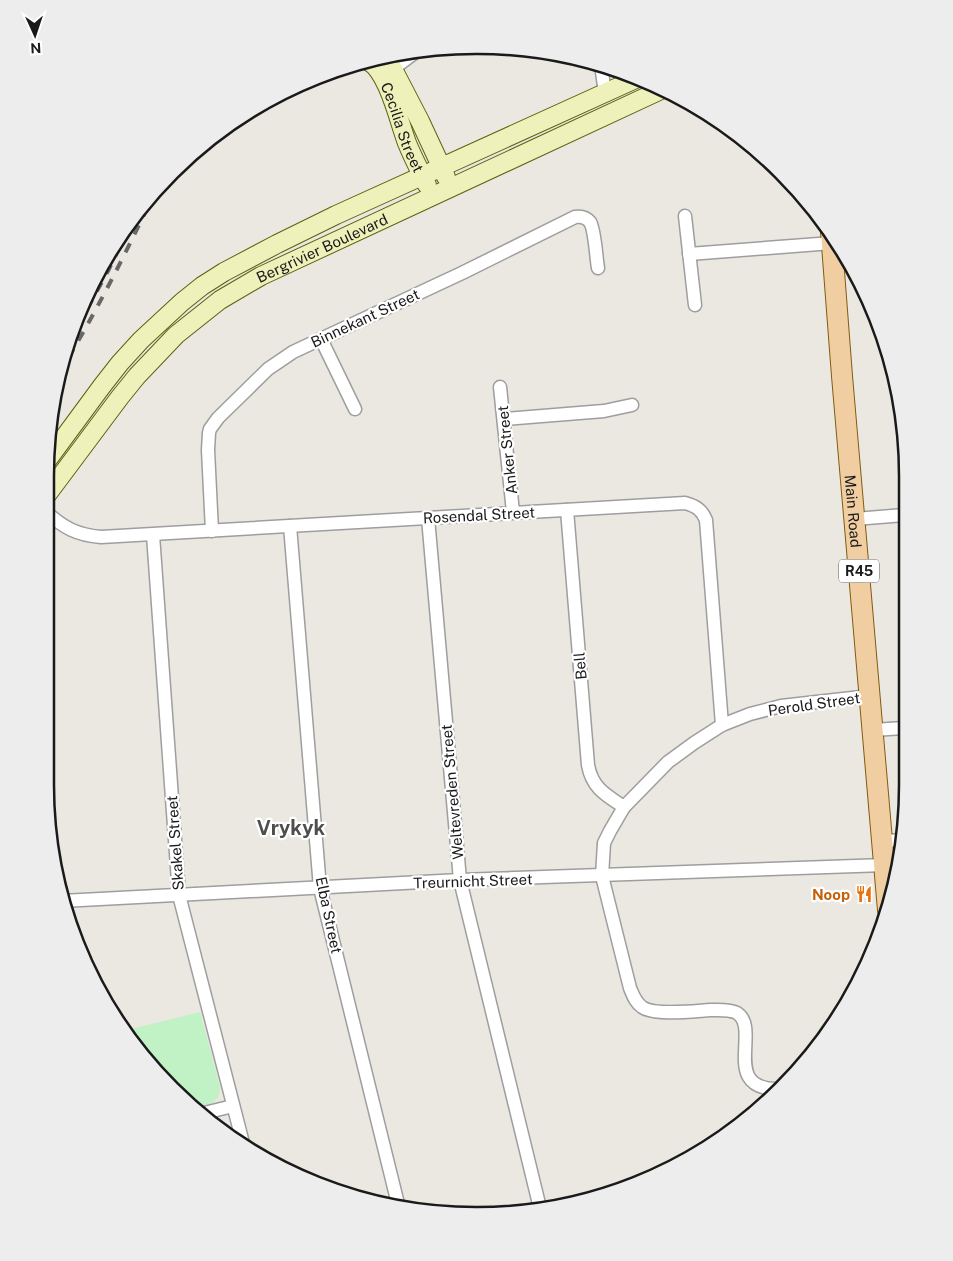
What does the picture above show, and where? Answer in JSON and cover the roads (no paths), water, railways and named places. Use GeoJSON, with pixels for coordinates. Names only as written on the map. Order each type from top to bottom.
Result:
{"type":"FeatureCollection","features":[{"type":"Feature","properties":{"kind":"main road","name":"Main Road"},"geometry":{"type":"LineString","coordinates":[[833,249],[886,887]]}},
{"type":"Feature","properties":{"kind":"street","name":"Cecilia Street"},"geometry":{"type":"LineString","coordinates":[[388,63],[420,121],[451,188]]}},
{"type":"Feature","properties":{"kind":"street","name":"Cecilia Street"},"geometry":{"type":"LineString","coordinates":[[375,66],[383,77],[407,143],[432,197]]}},
{"type":"Feature","properties":{"kind":"street"},"geometry":{"type":"LineString","coordinates":[[602,73],[605,93]]}},
{"type":"Feature","properties":{"kind":"street","name":"Bergrivier Boulevard"},"geometry":{"type":"LineString","coordinates":[[55,450],[120,364],[141,340],[202,286],[277,244],[628,82]]}},
{"type":"Feature","properties":{"kind":"street","name":"Bergrivier Boulevard"},"geometry":{"type":"LineString","coordinates":[[54,485],[125,390],[176,335],[220,300],[261,276],[654,93]]}},
{"type":"Feature","properties":{"kind":"street","name":"Binnekant Street"},"geometry":{"type":"LineString","coordinates":[[212,531],[209,433],[213,424],[268,369],[293,352],[575,217],[580,216],[589,220],[591,224],[598,268]]}},
{"type":"Feature","properties":{"kind":"street"},"geometry":{"type":"LineString","coordinates":[[685,216],[695,305]]}},
{"type":"Feature","properties":{"kind":"street"},"geometry":{"type":"LineString","coordinates":[[689,254],[826,239]]}},
{"type":"Feature","properties":{"kind":"street"},"geometry":{"type":"LineString","coordinates":[[320,339],[355,409]]}},
{"type":"Feature","properties":{"kind":"street","name":"Anker Street"},"geometry":{"type":"LineString","coordinates":[[500,387],[513,512]]}},
{"type":"Feature","properties":{"kind":"street"},"geometry":{"type":"LineString","coordinates":[[504,418],[604,411],[632,404]]}},
{"type":"Feature","properties":{"kind":"street","name":"Rosendal Street"},"geometry":{"type":"LineString","coordinates":[[54,518],[81,535],[101,537],[513,512],[685,503],[694,505],[704,514],[706,520],[722,725]]}},
{"type":"Feature","properties":{"kind":"street","name":"Bell"},"geometry":{"type":"LineString","coordinates":[[567,510],[588,765],[593,782],[605,794],[624,807]]}},
{"type":"Feature","properties":{"kind":"street"},"geometry":{"type":"LineString","coordinates":[[855,519],[899,515]]}},
{"type":"Feature","properties":{"kind":"street","name":"Weltevreden Street"},"geometry":{"type":"LineString","coordinates":[[428,518],[460,880],[539,1203]]}},
{"type":"Feature","properties":{"kind":"street","name":"Elba Street"},"geometry":{"type":"LineString","coordinates":[[290,526],[320,888],[398,1200]]}},
{"type":"Feature","properties":{"kind":"street","name":"Skakel Street"},"geometry":{"type":"LineString","coordinates":[[153,535],[178,895],[241,1135]]}},
{"type":"Feature","properties":{"kind":"street","name":"Perold Street"},"geometry":{"type":"LineString","coordinates":[[768,1090],[758,1086],[750,1079],[746,1071],[744,1061],[744,1025],[736,1013],[718,1010],[658,1012],[647,1010],[637,1002],[630,988],[602,876],[604,843],[624,807],[668,762],[722,725],[750,714],[781,706],[870,696]]}},
{"type":"Feature","properties":{"kind":"street"},"geometry":{"type":"LineString","coordinates":[[873,730],[899,728]]}},
{"type":"Feature","properties":{"kind":"street"},"geometry":{"type":"LineString","coordinates":[[883,841],[896,840]]}},
{"type":"Feature","properties":{"kind":"street","name":"Treurnicht Street"},"geometry":{"type":"LineString","coordinates":[[70,901],[460,880],[885,865]]}},
{"type":"Feature","properties":{"kind":"street"},"geometry":{"type":"LineString","coordinates":[[209,1112],[233,1106]]}},
{"type":"Feature","properties":{"kind":"railway"},"geometry":{"type":"LineString","coordinates":[[73,350],[108,287],[143,216]]}},
{"type":"Feature","properties":{"kind":"railway"},"geometry":{"type":"LineString","coordinates":[[95,295],[114,259]]}},
{"type":"Feature","properties":{"kind":"place","name":"Noop"},"geometry":{"type":"Point","coordinates":[864,894]}},
{"type":"Feature","properties":{"kind":"district","name":"Vrykyk"},"geometry":{"type":"Point","coordinates":[291,828]}}]}
